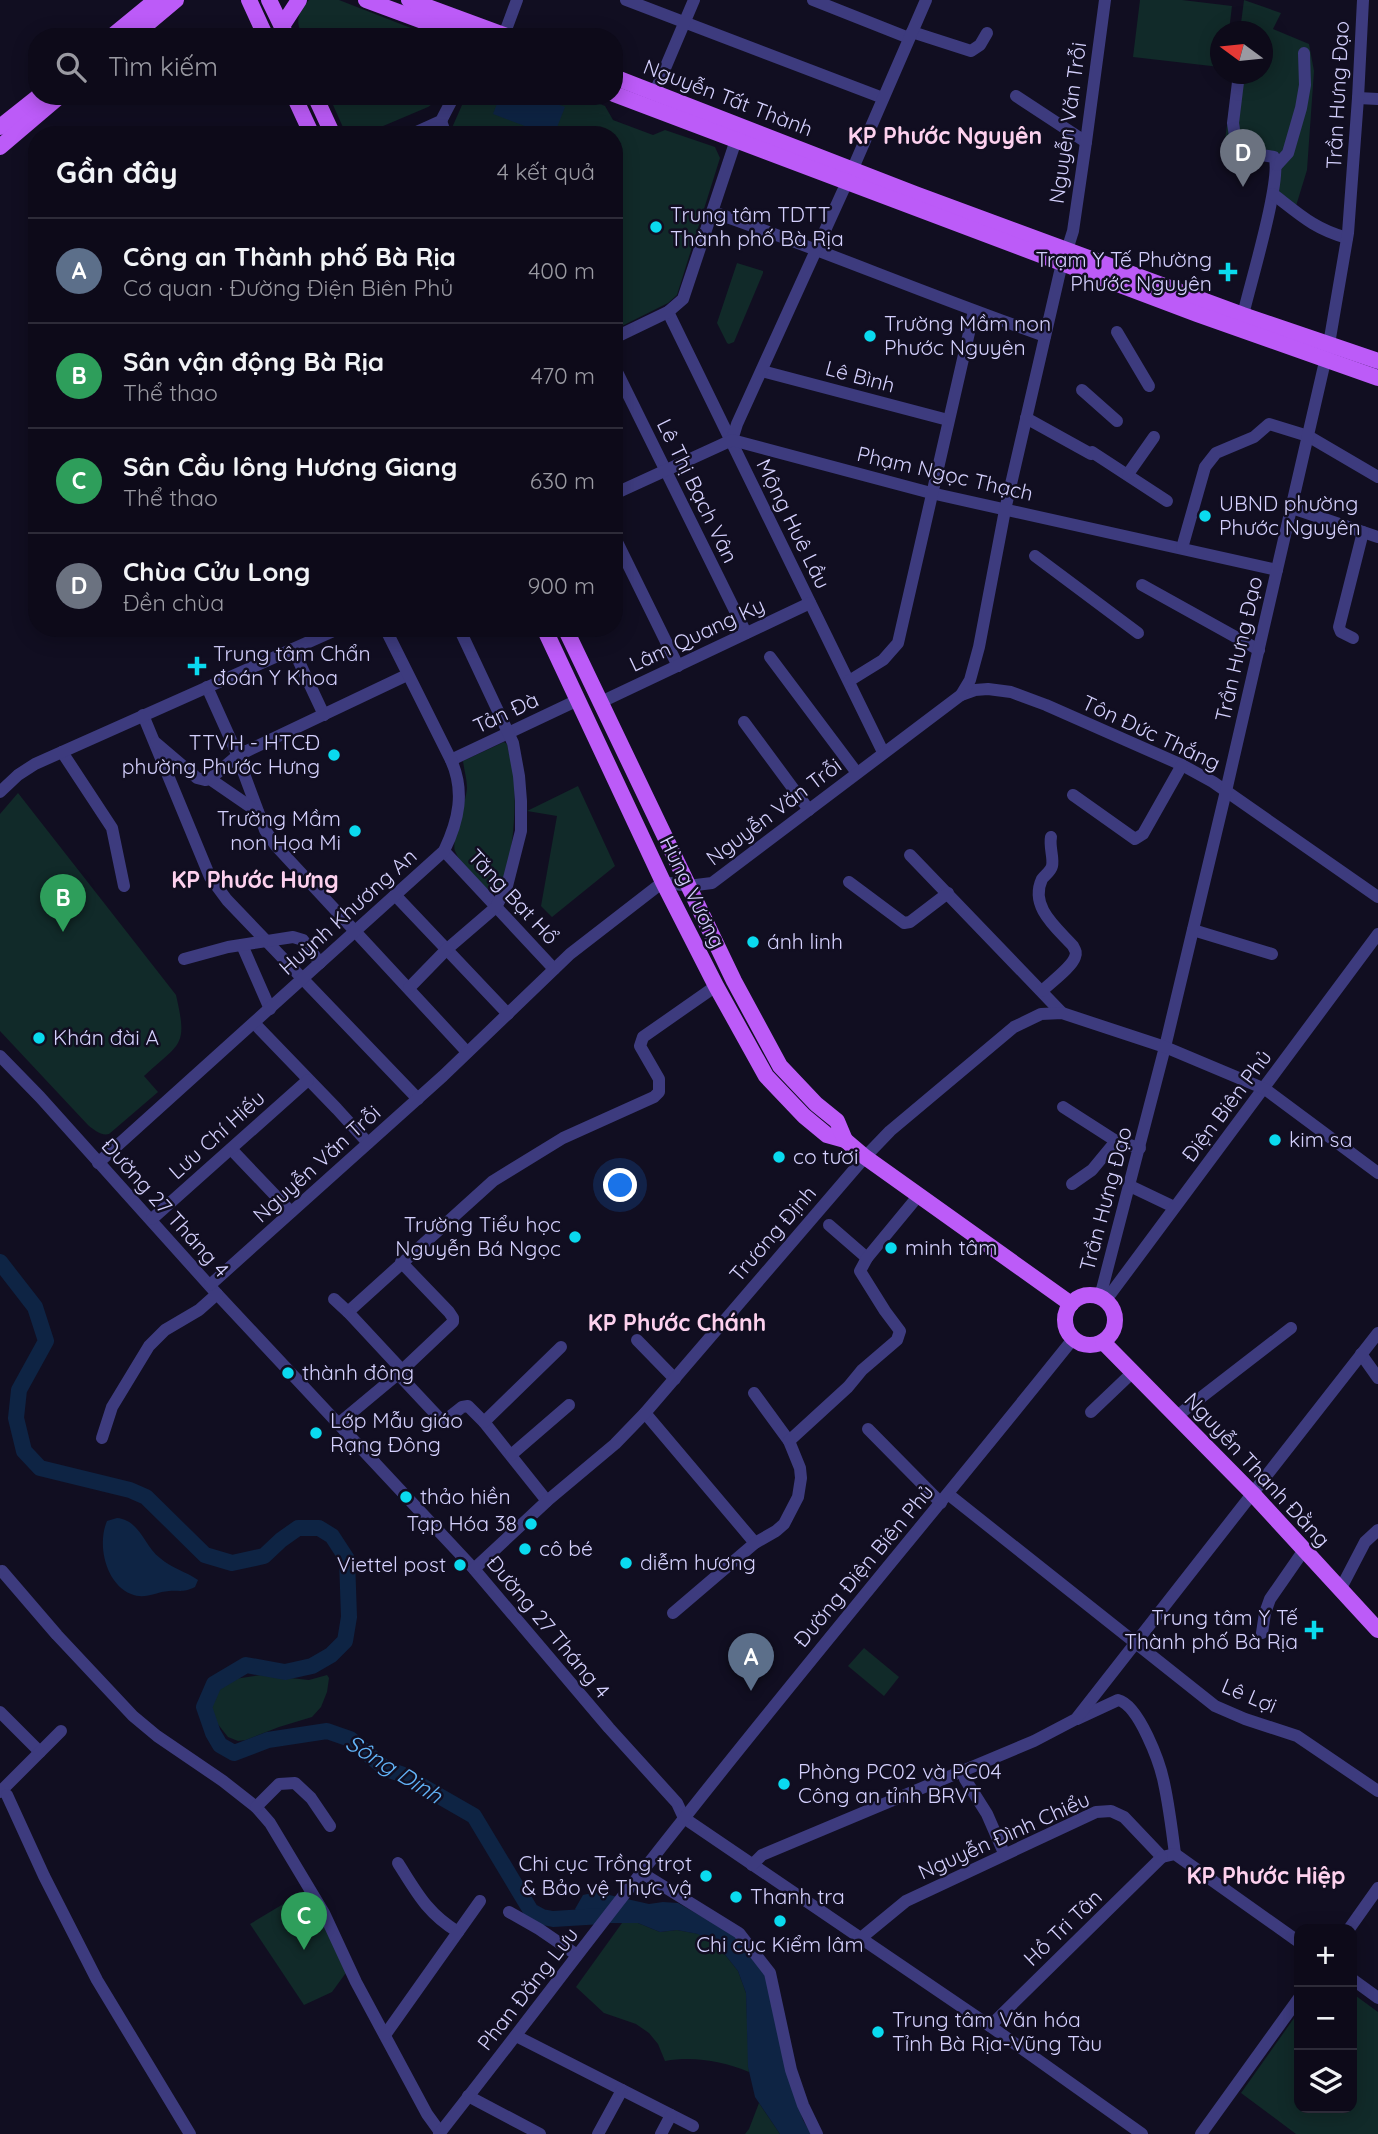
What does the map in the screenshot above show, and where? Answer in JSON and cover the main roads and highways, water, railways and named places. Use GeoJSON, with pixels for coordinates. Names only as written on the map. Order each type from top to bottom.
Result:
{"type":"FeatureCollection","features":[{"type":"Feature","properties":{"kind":"main road"},"geometry":{"type":"LineString","coordinates":[[122,28],[156,0]]}},
{"type":"Feature","properties":{"kind":"main road"},"geometry":{"type":"LineString","coordinates":[[143,28],[176,0]]}},
{"type":"Feature","properties":{"kind":"main road"},"geometry":{"type":"LineString","coordinates":[[249,0],[262,28]]}},
{"type":"Feature","properties":{"kind":"main road"},"geometry":{"type":"LineString","coordinates":[[269,0],[283,28]]}},
{"type":"Feature","properties":{"kind":"main road"},"geometry":{"type":"LineString","coordinates":[[285,28],[299,0]]}},
{"type":"Feature","properties":{"kind":"main road"},"geometry":{"type":"LineString","coordinates":[[366,0],[442,28]]}},
{"type":"Feature","properties":{"kind":"main road"},"geometry":{"type":"LineString","coordinates":[[409,0],[484,28]]}},
{"type":"Feature","properties":{"kind":"main road","name":"Nguyễn Tất Thành"},"geometry":{"type":"LineString","coordinates":[[623,80],[850,175],[1064,257],[1327,352],[1378,361]]}},
{"type":"Feature","properties":{"kind":"main road","name":"Nguyễn Tất Thành"},"geometry":{"type":"LineString","coordinates":[[623,97],[736,140],[850,175]]}},
{"type":"Feature","properties":{"kind":"main road"},"geometry":{"type":"LineString","coordinates":[[0,127],[28,105]]}},
{"type":"Feature","properties":{"kind":"main road"},"geometry":{"type":"LineString","coordinates":[[0,146],[49,105]]}},
{"type":"Feature","properties":{"kind":"main road"},"geometry":{"type":"LineString","coordinates":[[298,105],[308,126]]}},
{"type":"Feature","properties":{"kind":"main road"},"geometry":{"type":"LineString","coordinates":[[319,105],[329,126]]}},
{"type":"Feature","properties":{"kind":"main road","name":"Nguyễn Tất Thành"},"geometry":{"type":"LineString","coordinates":[[1064,257],[1243,315],[1378,378]]}},
{"type":"Feature","properties":{"kind":"main road","name":"Hùng Vương"},"geometry":{"type":"LineString","coordinates":[[548,637],[663,882],[766,1076],[827,1135],[845,1140],[1071,1304]]}},
{"type":"Feature","properties":{"kind":"main road","name":"Hùng Vương"},"geometry":{"type":"LineString","coordinates":[[569,637],[734,981],[780,1066],[816,1104],[837,1121],[845,1140]]}},
{"type":"Feature","properties":{"kind":"main road"},"geometry":{"type":"LineString","coordinates":[[1094,1295],[1103,1299],[1113,1310],[1115,1323],[1110,1336],[1096,1345],[1086,1345],[1073,1339],[1065,1324],[1071,1304],[1082,1296],[1094,1295]]}},
{"type":"Feature","properties":{"kind":"main road","name":"Nguyễn Thanh Đằng"},"geometry":{"type":"LineString","coordinates":[[1103,1342],[1252,1493],[1378,1630]]}},
{"type":"Feature","properties":{"kind":"water"},"geometry":{"type":"Polygon","coordinates":[[[496,105],[565,107],[558,126],[525,126],[493,114],[496,105]]]}},
{"type":"Feature","properties":{"kind":"water"},"geometry":{"type":"Polygon","coordinates":[[[117,1518],[131,1523],[164,1561],[198,1580],[195,1587],[184,1591],[141,1596],[122,1589],[109,1572],[103,1551],[107,1521],[117,1518]]]}},
{"type":"Feature","properties":{"kind":"water"},"geometry":{"type":"Polygon","coordinates":[[[596,1892],[649,1904],[678,1903],[733,1934],[766,1976],[786,2068],[803,2120],[811,2134],[780,2134],[755,2097],[748,2067],[746,1993],[738,1971],[723,1952],[698,1934],[677,1930],[660,1932],[638,1923],[584,1923],[575,1909],[583,1895],[596,1892]]]}},
{"type":"Feature","properties":{"kind":"waterway","name":"Sông Dinh"},"geometry":{"type":"LineString","coordinates":[[0,1262],[35,1307],[46,1341],[19,1390],[16,1418],[24,1451],[40,1468],[130,1490],[146,1497],[205,1555],[232,1563],[264,1556],[298,1528],[319,1528],[332,1536],[347,1559],[349,1617],[345,1641],[331,1655],[312,1666],[285,1672],[246,1665],[214,1684],[204,1707],[220,1745],[234,1753],[268,1740],[327,1731],[350,1739],[386,1769],[401,1774],[474,1816],[531,1911],[553,1919],[602,1916]]}},
{"type":"Feature","properties":{"kind":"place","name":"Chùa Cửu Long"},"geometry":{"type":"Point","coordinates":[1243,187]}},
{"type":"Feature","properties":{"kind":"place","name":"Trung tâm TDTT Thành phố Bà Rịa"},"geometry":{"type":"Point","coordinates":[656,227]}},
{"type":"Feature","properties":{"kind":"place","name":"Trạm Y Tế Phường Phước Nguyên"},"geometry":{"type":"Point","coordinates":[1228,272]}},
{"type":"Feature","properties":{"kind":"place","name":"Trường Mầm non Phước Nguyên"},"geometry":{"type":"Point","coordinates":[870,336]}},
{"type":"Feature","properties":{"kind":"place","name":"UBND phường Phước Nguyên"},"geometry":{"type":"Point","coordinates":[1205,516]}},
{"type":"Feature","properties":{"kind":"place","name":"Trung tâm Chẩn đoán Y Khoa"},"geometry":{"type":"Point","coordinates":[197,666]}},
{"type":"Feature","properties":{"kind":"place","name":"TTVH - HTCĐ phường Phước Hưng"},"geometry":{"type":"Point","coordinates":[334,755]}},
{"type":"Feature","properties":{"kind":"place","name":"Trường Mầm non Họa Mi"},"geometry":{"type":"Point","coordinates":[355,831]}},
{"type":"Feature","properties":{"kind":"place","name":"Sân vận động Bà Rịa"},"geometry":{"type":"Point","coordinates":[63,932]}},
{"type":"Feature","properties":{"kind":"place","name":"ánh linh"},"geometry":{"type":"Point","coordinates":[753,942]}},
{"type":"Feature","properties":{"kind":"place","name":"Khán đài A"},"geometry":{"type":"Point","coordinates":[39,1038]}},
{"type":"Feature","properties":{"kind":"place","name":"kim sa"},"geometry":{"type":"Point","coordinates":[1275,1140]}},
{"type":"Feature","properties":{"kind":"place","name":"co tươi"},"geometry":{"type":"Point","coordinates":[779,1157]}},
{"type":"Feature","properties":{"kind":"place","name":"Trường Tiểu học Nguyễn Bá Ngọc"},"geometry":{"type":"Point","coordinates":[575,1237]}},
{"type":"Feature","properties":{"kind":"place","name":"minh tâm"},"geometry":{"type":"Point","coordinates":[891,1248]}},
{"type":"Feature","properties":{"kind":"place","name":"thành đông"},"geometry":{"type":"Point","coordinates":[288,1373]}},
{"type":"Feature","properties":{"kind":"place","name":"Lớp Mẫu giáo Rạng Đông"},"geometry":{"type":"Point","coordinates":[316,1433]}},
{"type":"Feature","properties":{"kind":"place","name":"thảo hiền"},"geometry":{"type":"Point","coordinates":[406,1497]}},
{"type":"Feature","properties":{"kind":"place","name":"Tạp Hóa 38"},"geometry":{"type":"Point","coordinates":[531,1524]}},
{"type":"Feature","properties":{"kind":"place","name":"cô bé"},"geometry":{"type":"Point","coordinates":[525,1549]}},
{"type":"Feature","properties":{"kind":"place","name":"diễm hương"},"geometry":{"type":"Point","coordinates":[626,1563]}},
{"type":"Feature","properties":{"kind":"place","name":"Viettel post"},"geometry":{"type":"Point","coordinates":[460,1565]}},
{"type":"Feature","properties":{"kind":"place","name":"Trung tâm Y Tế Thành phố Bà Rịa"},"geometry":{"type":"Point","coordinates":[1314,1630]}},
{"type":"Feature","properties":{"kind":"place","name":"Công an Thành phố Bà Rịa"},"geometry":{"type":"Point","coordinates":[751,1691]}},
{"type":"Feature","properties":{"kind":"place","name":"Phòng PC02 và PC04 Công an tỉnh BRVT"},"geometry":{"type":"Point","coordinates":[784,1784]}},
{"type":"Feature","properties":{"kind":"place","name":"Chi cục Trồng trọt & Bảo vệ Thực vậ"},"geometry":{"type":"Point","coordinates":[706,1876]}},
{"type":"Feature","properties":{"kind":"place","name":"Thanh tra"},"geometry":{"type":"Point","coordinates":[736,1897]}},
{"type":"Feature","properties":{"kind":"place","name":"Chi cục Kiểm lâm"},"geometry":{"type":"Point","coordinates":[780,1921]}},
{"type":"Feature","properties":{"kind":"place","name":"Sân Cầu lông Hương Giang"},"geometry":{"type":"Point","coordinates":[304,1950]}},
{"type":"Feature","properties":{"kind":"place","name":"Trung tâm Văn hóa Tỉnh Bà Rịa-Vũng Tàu"},"geometry":{"type":"Point","coordinates":[878,2032]}},
{"type":"Feature","properties":{"kind":"district","name":"KP Phước Nguyên"},"geometry":{"type":"Point","coordinates":[945,136]}},
{"type":"Feature","properties":{"kind":"district","name":"KP Phước Hưng"},"geometry":{"type":"Point","coordinates":[255,880]}},
{"type":"Feature","properties":{"kind":"district","name":"KP Phước Chánh"},"geometry":{"type":"Point","coordinates":[677,1323]}},
{"type":"Feature","properties":{"kind":"district","name":"KP Phước Hiệp"},"geometry":{"type":"Point","coordinates":[1266,1876]}}]}
